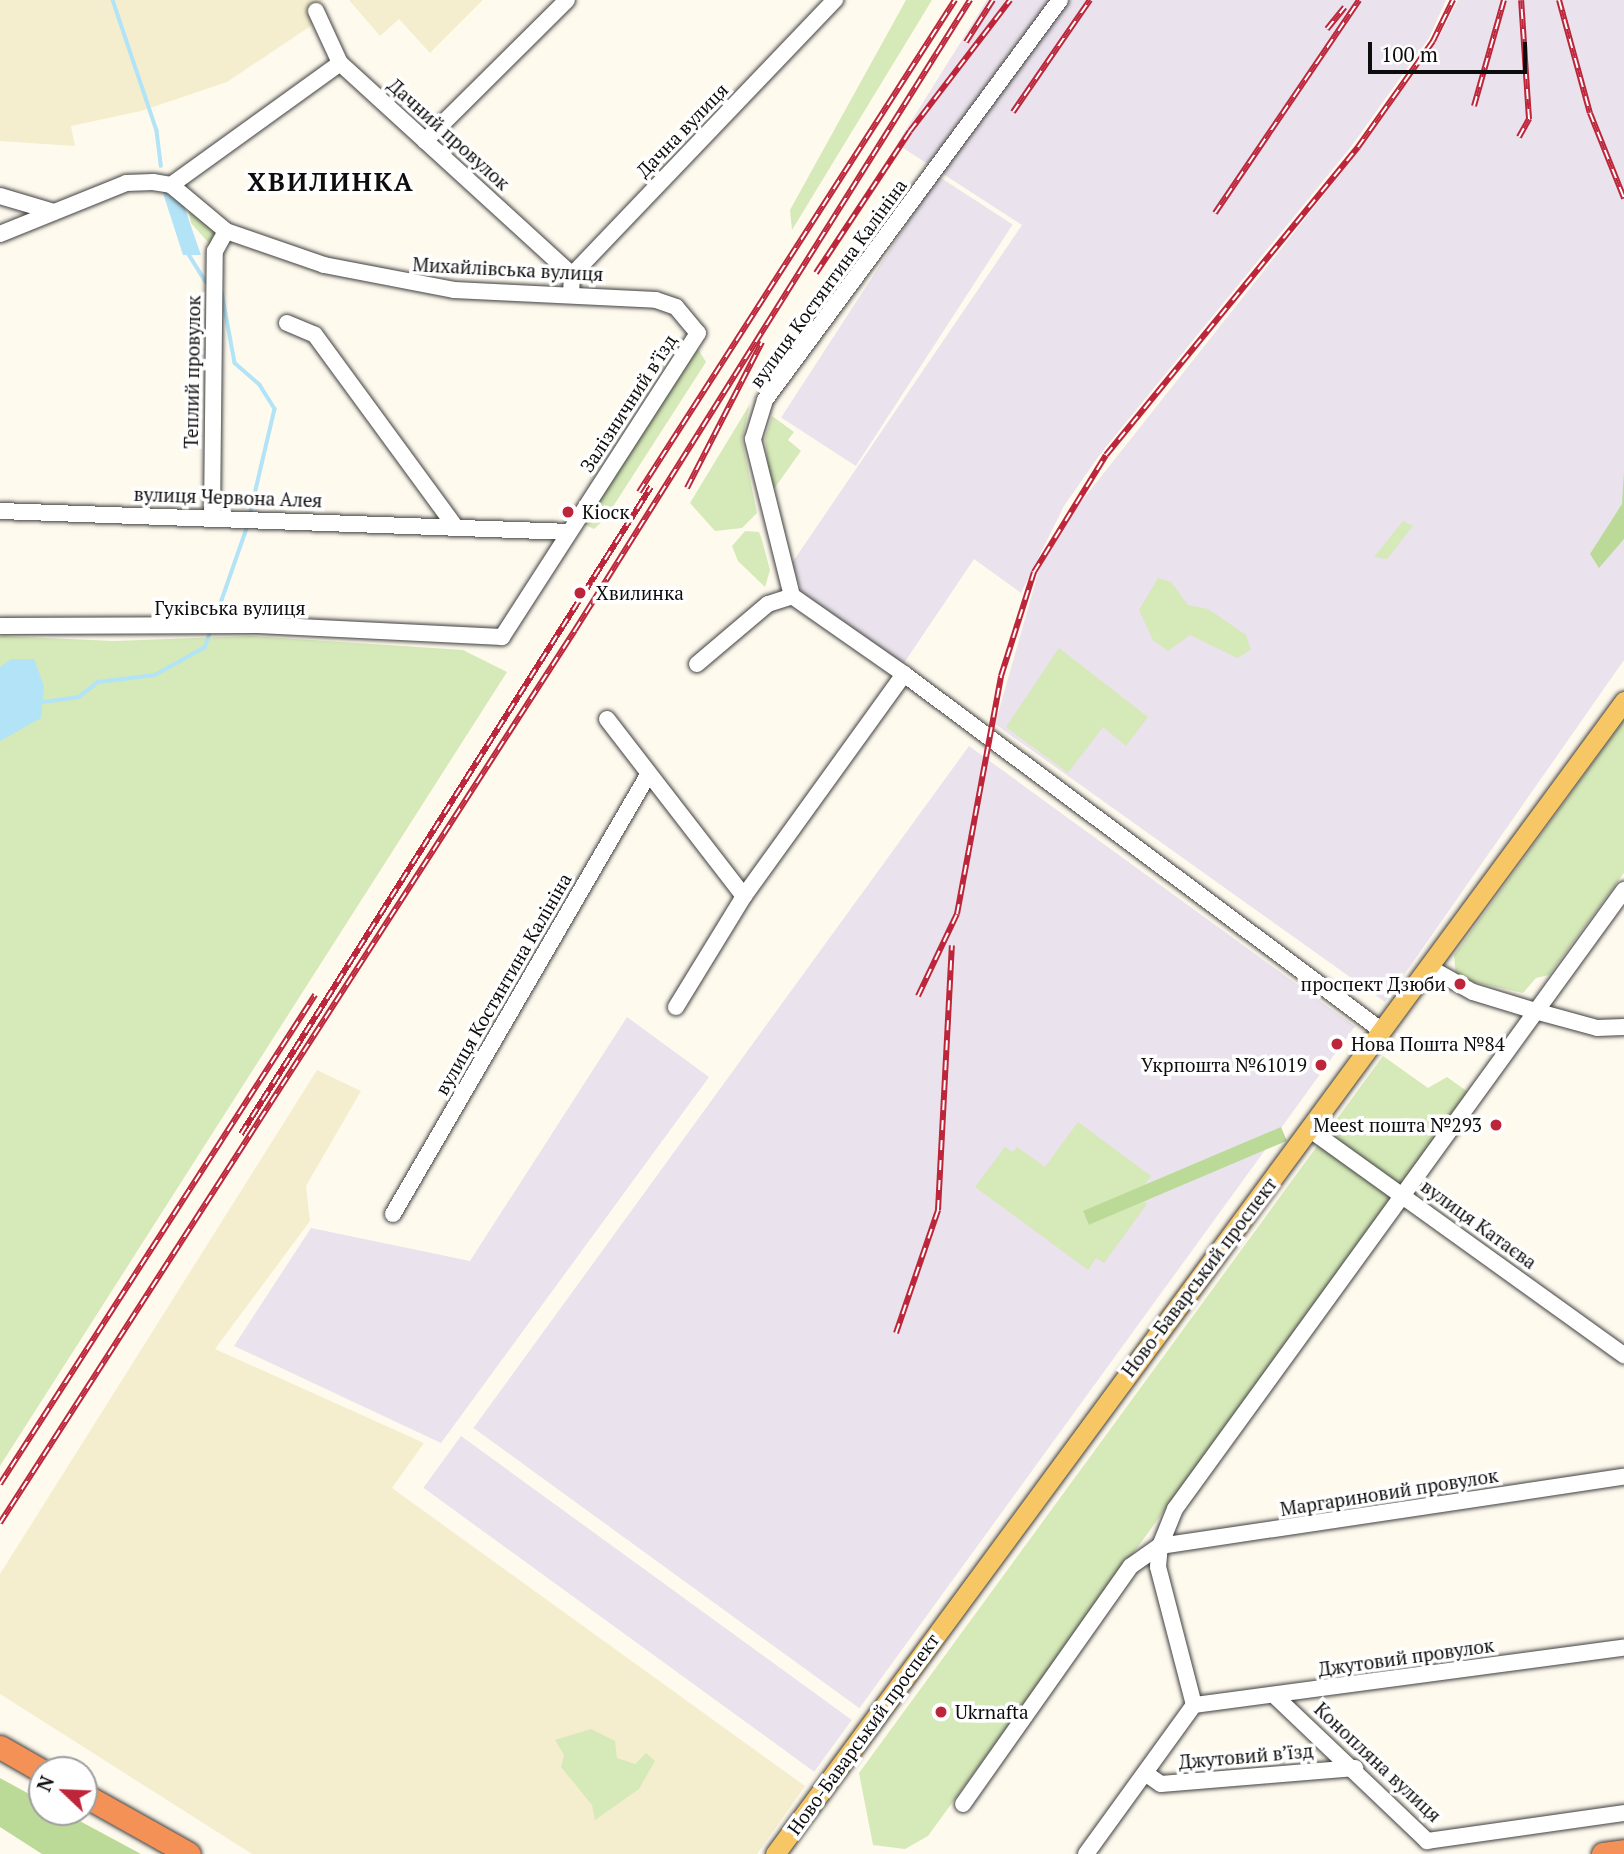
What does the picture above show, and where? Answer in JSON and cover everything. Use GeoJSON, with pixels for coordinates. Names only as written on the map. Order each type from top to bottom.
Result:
{"type":"FeatureCollection","features":[{"type":"Feature","properties":{"kind":"highway"},"geometry":{"type":"LineString","coordinates":[[0,1747],[28,1763]]}},
{"type":"Feature","properties":{"kind":"highway"},"geometry":{"type":"LineString","coordinates":[[98,1803],[189,1854]]}},
{"type":"Feature","properties":{"kind":"highway"},"geometry":{"type":"LineString","coordinates":[[1602,1854],[1624,1851]]}},
{"type":"Feature","properties":{"kind":"main road","name":"Ново-Баварський проспект"},"geometry":{"type":"LineString","coordinates":[[775,1854],[1624,701]]}},
{"type":"Feature","properties":{"kind":"street"},"geometry":{"type":"LineString","coordinates":[[425,141],[567,0]]}},
{"type":"Feature","properties":{"kind":"street","name":"Дачна вулиця"},"geometry":{"type":"LineString","coordinates":[[572,275],[835,0]]}},
{"type":"Feature","properties":{"kind":"street","name":"вулиця Костянтина Калініна"},"geometry":{"type":"LineString","coordinates":[[792,596],[755,464],[753,439],[765,400],[1060,0]]}},
{"type":"Feature","properties":{"kind":"street","name":"Дачний провулок"},"geometry":{"type":"LineString","coordinates":[[316,11],[340,63],[572,275]]}},
{"type":"Feature","properties":{"kind":"street"},"geometry":{"type":"LineString","coordinates":[[0,234],[126,183],[171,185],[340,63]]}},
{"type":"Feature","properties":{"kind":"street","name":"Михайлівська вулиця"},"geometry":{"type":"LineString","coordinates":[[171,185],[226,231],[396,284],[656,300],[676,307],[698,333]]}},
{"type":"Feature","properties":{"kind":"street"},"geometry":{"type":"LineString","coordinates":[[0,197],[54,212]]}},
{"type":"Feature","properties":{"kind":"street","name":"Теплий провулок"},"geometry":{"type":"LineString","coordinates":[[212,517],[215,251],[226,231]]}},
{"type":"Feature","properties":{"kind":"street"},"geometry":{"type":"LineString","coordinates":[[571,294],[572,275]]}},
{"type":"Feature","properties":{"kind":"street"},"geometry":{"type":"LineString","coordinates":[[287,323],[316,335],[454,525]]}},
{"type":"Feature","properties":{"kind":"street","name":"Залізничний в’їзд"},"geometry":{"type":"LineString","coordinates":[[502,637],[698,333]]}},
{"type":"Feature","properties":{"kind":"street","name":"вулиця Червона Алея"},"geometry":{"type":"LineString","coordinates":[[0,511],[454,525],[569,532]]}},
{"type":"Feature","properties":{"kind":"street"},"geometry":{"type":"LineString","coordinates":[[697,664],[768,604],[792,596],[904,674],[1382,1031]]}},
{"type":"Feature","properties":{"kind":"street","name":"Гуківська вулиця"},"geometry":{"type":"LineString","coordinates":[[0,626],[212,627],[502,637]]}},
{"type":"Feature","properties":{"kind":"street"},"geometry":{"type":"LineString","coordinates":[[676,1007],[744,896],[904,674]]}},
{"type":"Feature","properties":{"kind":"street"},"geometry":{"type":"LineString","coordinates":[[607,719],[744,896]]}},
{"type":"Feature","properties":{"kind":"street","name":"вулиця Костянтина Калініна"},"geometry":{"type":"LineString","coordinates":[[393,1213],[648,775]]}},
{"type":"Feature","properties":{"kind":"street"},"geometry":{"type":"LineString","coordinates":[[1086,1854],[1194,1705],[1158,1567],[1160,1546],[1175,1509],[1624,890]]}},
{"type":"Feature","properties":{"kind":"street"},"geometry":{"type":"LineString","coordinates":[[1430,968],[1473,992],[1535,1011],[1597,1028],[1624,1027]]}},
{"type":"Feature","properties":{"kind":"street","name":"вулиця Катаєва"},"geometry":{"type":"LineString","coordinates":[[1309,1129],[1624,1355]]}},
{"type":"Feature","properties":{"kind":"street","name":"Маргариновий провулок"},"geometry":{"type":"LineString","coordinates":[[1160,1546],[1624,1477]]}},
{"type":"Feature","properties":{"kind":"street"},"geometry":{"type":"LineString","coordinates":[[963,1804],[1131,1566],[1160,1546]]}},
{"type":"Feature","properties":{"kind":"street","name":"Джутовий провулок"},"geometry":{"type":"LineString","coordinates":[[1194,1705],[1276,1697],[1624,1648]]}},
{"type":"Feature","properties":{"kind":"street","name":"Конопляна вулиця"},"geometry":{"type":"LineString","coordinates":[[1276,1697],[1427,1840],[1624,1813]]}},
{"type":"Feature","properties":{"kind":"street","name":"Джутовий в’їзд"},"geometry":{"type":"LineString","coordinates":[[1145,1773],[1161,1784],[1354,1768]]}},
{"type":"Feature","properties":{"kind":"shaded area"},"geometry":{"type":"Polygon","coordinates":[[[0,0],[324,0],[312,6],[318,21],[227,82],[141,111],[71,126],[75,146],[0,141],[0,0]]]}},
{"type":"Feature","properties":{"kind":"shaded area"},"geometry":{"type":"Polygon","coordinates":[[[349,0],[483,0],[430,53],[399,19],[380,36],[349,0]]]}},
{"type":"Feature","properties":{"kind":"shaded area"},"geometry":{"type":"Polygon","coordinates":[[[987,0],[1446,0],[1429,38],[1350,148],[1101,453],[1064,506],[1021,593],[974,559],[902,666],[802,592],[792,563],[1022,225],[897,144],[987,0]]]}},
{"type":"Feature","properties":{"kind":"shaded area"},"geometry":{"type":"Polygon","coordinates":[[[1458,0],[1624,0],[1624,660],[1385,1002],[995,724],[1039,570],[1069,517],[1357,153],[1434,46],[1458,0]]]}},
{"type":"Feature","properties":{"kind":"shaded area"},"geometry":{"type":"Polygon","coordinates":[[[938,176],[1013,224],[856,466],[781,418],[938,176]]]}},
{"type":"Feature","properties":{"kind":"shaded area"},"geometry":{"type":"Polygon","coordinates":[[[969,746],[1355,1026],[859,1708],[473,1428],[969,746]]]}},
{"type":"Feature","properties":{"kind":"shaded area"},"geometry":{"type":"Polygon","coordinates":[[[627,1017],[709,1077],[441,1443],[234,1346],[311,1228],[470,1261],[627,1017]]]}},
{"type":"Feature","properties":{"kind":"shaded area"},"geometry":{"type":"Polygon","coordinates":[[[317,1070],[361,1091],[306,1186],[310,1221],[215,1349],[424,1443],[392,1488],[805,1786],[757,1854],[252,1854],[0,1694],[0,1574],[317,1070]]]}},
{"type":"Feature","properties":{"kind":"shaded area"},"geometry":{"type":"Polygon","coordinates":[[[461,1436],[852,1720],[814,1772],[423,1488],[461,1436]]]}},
{"type":"Feature","properties":{"kind":"green space"},"geometry":{"type":"Polygon","coordinates":[[[906,0],[932,0],[792,230],[790,210],[906,0]]]}},
{"type":"Feature","properties":{"kind":"green space"},"geometry":{"type":"Polygon","coordinates":[[[184,187],[231,225],[215,250],[191,223],[184,187]]]}},
{"type":"Feature","properties":{"kind":"green space"},"geometry":{"type":"Polygon","coordinates":[[[698,349],[706,362],[605,519],[594,529],[583,524],[698,349]]]}},
{"type":"Feature","properties":{"kind":"green space"},"geometry":{"type":"Polygon","coordinates":[[[750,404],[742,440],[757,513],[742,528],[715,531],[690,503],[750,404]]]}},
{"type":"Feature","properties":{"kind":"green space"},"geometry":{"type":"Polygon","coordinates":[[[772,416],[794,432],[788,440],[801,451],[771,493],[765,438],[772,416]]]}},
{"type":"Feature","properties":{"kind":"green space"},"geometry":{"type":"Polygon","coordinates":[[[1624,472],[1624,539],[1599,568],[1590,554],[1622,504],[1624,472]]]}},
{"type":"Feature","properties":{"kind":"green space"},"geometry":{"type":"Polygon","coordinates":[[[1403,521],[1413,526],[1387,559],[1374,557],[1403,521]]]}},
{"type":"Feature","properties":{"kind":"green space"},"geometry":{"type":"Polygon","coordinates":[[[745,531],[759,532],[762,540],[770,570],[765,587],[738,561],[732,546],[745,531]]]}},
{"type":"Feature","properties":{"kind":"green space"},"geometry":{"type":"Polygon","coordinates":[[[1158,578],[1171,582],[1188,605],[1208,609],[1246,635],[1251,650],[1237,658],[1190,635],[1168,651],[1153,640],[1139,610],[1158,578]]]}},
{"type":"Feature","properties":{"kind":"green space"},"geometry":{"type":"Polygon","coordinates":[[[0,636],[114,641],[252,636],[463,650],[507,672],[0,1466],[0,636]]]}},
{"type":"Feature","properties":{"kind":"green space"},"geometry":{"type":"Polygon","coordinates":[[[1059,648],[1148,717],[1126,746],[1103,727],[1068,773],[1006,727],[1059,648]]]}},
{"type":"Feature","properties":{"kind":"green space"},"geometry":{"type":"Polygon","coordinates":[[[1624,720],[1624,873],[1549,975],[1536,978],[1523,993],[1456,978],[1454,955],[1624,720]]]}},
{"type":"Feature","properties":{"kind":"green space"},"geometry":{"type":"Polygon","coordinates":[[[1383,1056],[1428,1088],[1447,1077],[1468,1092],[928,1836],[905,1849],[873,1845],[859,1773],[1383,1056]]]}},
{"type":"Feature","properties":{"kind":"green space"},"geometry":{"type":"Polygon","coordinates":[[[1078,1122],[1151,1176],[1137,1196],[1147,1204],[1104,1263],[1096,1258],[1088,1270],[975,1187],[1005,1147],[1013,1152],[1017,1147],[1045,1167],[1078,1122]]]}},
{"type":"Feature","properties":{"kind":"green space"},"geometry":{"type":"Polygon","coordinates":[[[1281,1127],[1287,1141],[1089,1225],[1083,1211],[1281,1127]]]}},
{"type":"Feature","properties":{"kind":"green space"},"geometry":{"type":"Polygon","coordinates":[[[591,1729],[615,1741],[617,1758],[635,1764],[646,1753],[655,1761],[639,1789],[595,1820],[592,1805],[561,1767],[564,1755],[555,1740],[591,1729]]]}},
{"type":"Feature","properties":{"kind":"green space"},"geometry":{"type":"Polygon","coordinates":[[[0,1778],[28,1793],[28,1826],[89,1826],[141,1854],[42,1854],[0,1827],[0,1778]]]}},
{"type":"Feature","properties":{"kind":"water"},"geometry":{"type":"Polygon","coordinates":[[[162,190],[184,206],[201,255],[183,255],[162,190]]]}},
{"type":"Feature","properties":{"kind":"water"},"geometry":{"type":"Polygon","coordinates":[[[11,659],[34,659],[44,686],[41,718],[0,741],[0,667],[11,659]]]}},
{"type":"Feature","properties":{"kind":"waterway"},"geometry":{"type":"LineString","coordinates":[[113,0],[157,131],[161,166]]}},
{"type":"Feature","properties":{"kind":"waterway"},"geometry":{"type":"LineString","coordinates":[[188,253],[206,282]]}},
{"type":"Feature","properties":{"kind":"waterway"},"geometry":{"type":"LineString","coordinates":[[222,292],[235,363],[260,385],[275,409],[250,516]]}},
{"type":"Feature","properties":{"kind":"waterway"},"geometry":{"type":"LineString","coordinates":[[215,619],[248,524]]}},
{"type":"Feature","properties":{"kind":"waterway"},"geometry":{"type":"LineString","coordinates":[[43,702],[79,697],[98,682],[155,675],[205,647],[211,629]]}},
{"type":"Feature","properties":{"kind":"railway"},"geometry":{"type":"LineString","coordinates":[[639,492],[955,0]]}},
{"type":"Feature","properties":{"kind":"railway"},"geometry":{"type":"LineString","coordinates":[[0,1523],[575,630],[970,0]]}},
{"type":"Feature","properties":{"kind":"railway"},"geometry":{"type":"LineString","coordinates":[[966,42],[993,0]]}},
{"type":"Feature","properties":{"kind":"railway"},"geometry":{"type":"LineString","coordinates":[[816,273],[910,131],[1010,0]]}},
{"type":"Feature","properties":{"kind":"railway"},"geometry":{"type":"LineString","coordinates":[[1013,112],[1090,0]]}},
{"type":"Feature","properties":{"kind":"railway"},"geometry":{"type":"LineString","coordinates":[[1215,213],[1359,0]]}},
{"type":"Feature","properties":{"kind":"railway"},"geometry":{"type":"LineString","coordinates":[[918,996],[957,914],[1001,676],[1034,572],[1106,455],[1358,147],[1433,41],[1453,0]]}},
{"type":"Feature","properties":{"kind":"railway"},"geometry":{"type":"LineString","coordinates":[[1474,106],[1504,0]]}},
{"type":"Feature","properties":{"kind":"railway"},"geometry":{"type":"LineString","coordinates":[[1519,137],[1529,119],[1521,0]]}},
{"type":"Feature","properties":{"kind":"railway"},"geometry":{"type":"LineString","coordinates":[[1559,0],[1590,113],[1624,198]]}},
{"type":"Feature","properties":{"kind":"railway"},"geometry":{"type":"LineString","coordinates":[[1327,29],[1345,7]]}},
{"type":"Feature","properties":{"kind":"railway"},"geometry":{"type":"LineString","coordinates":[[687,488],[762,342]]}},
{"type":"Feature","properties":{"kind":"railway"},"geometry":{"type":"LineString","coordinates":[[241,1134],[651,487]]}},
{"type":"Feature","properties":{"kind":"railway"},"geometry":{"type":"LineString","coordinates":[[896,1333],[938,1210],[952,945]]}},
{"type":"Feature","properties":{"kind":"railway"},"geometry":{"type":"LineString","coordinates":[[0,1484],[315,995]]}},
{"type":"Feature","properties":{"kind":"place","name":"Кіоск"},"geometry":{"type":"Point","coordinates":[568,512]}},
{"type":"Feature","properties":{"kind":"place","name":"Хвилинка"},"geometry":{"type":"Point","coordinates":[580,593]}},
{"type":"Feature","properties":{"kind":"place","name":"проспект Дзюби"},"geometry":{"type":"Point","coordinates":[1460,984]}},
{"type":"Feature","properties":{"kind":"place","name":"Нова Пошта №84"},"geometry":{"type":"Point","coordinates":[1337,1044]}},
{"type":"Feature","properties":{"kind":"place","name":"Укрпошта №61019"},"geometry":{"type":"Point","coordinates":[1321,1065]}},
{"type":"Feature","properties":{"kind":"place","name":"Meest пошта №293"},"geometry":{"type":"Point","coordinates":[1496,1125]}},
{"type":"Feature","properties":{"kind":"place","name":"Ukrnafta"},"geometry":{"type":"Point","coordinates":[941,1712]}},
{"type":"Feature","properties":{"kind":"district","name":"ХВИЛИНКА"},"geometry":{"type":"Point","coordinates":[331,182]}}]}
